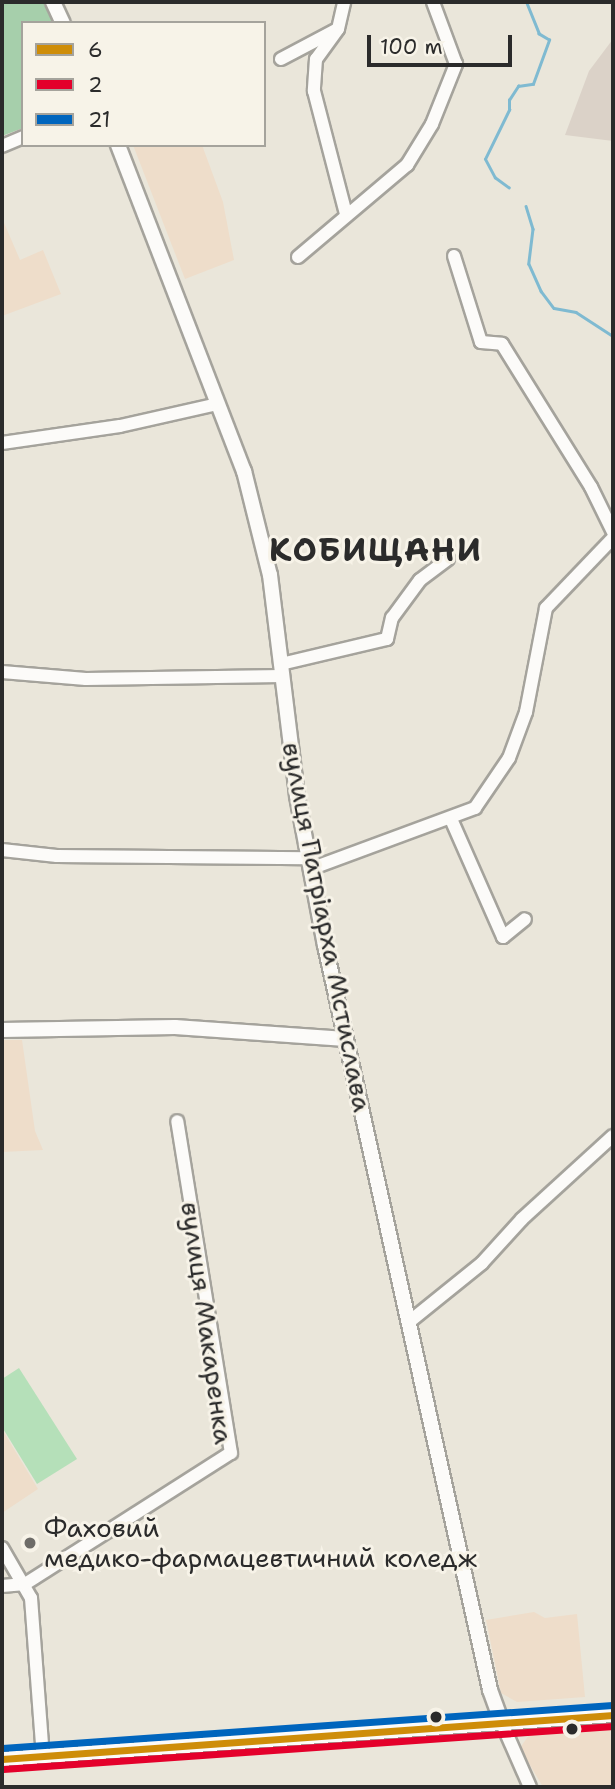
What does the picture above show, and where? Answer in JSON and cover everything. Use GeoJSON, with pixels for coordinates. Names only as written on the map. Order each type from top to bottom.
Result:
{"type":"FeatureCollection","features":[{"type":"Feature","properties":{"kind":"main road"},"geometry":{"type":"LineString","coordinates":[[53,2],[62,21]]}},
{"type":"Feature","properties":{"kind":"main road","name":"вулиця Патріарха Мстислава"},"geometry":{"type":"LineString","coordinates":[[119,147],[244,471],[270,575],[309,864],[490,1690],[501,1721]]}},
{"type":"Feature","properties":{"kind":"main road"},"geometry":{"type":"LineString","coordinates":[[2,1030],[175,1027],[346,1040]]}},
{"type":"Feature","properties":{"kind":"main road"},"geometry":{"type":"LineString","coordinates":[[2,1759],[613,1715]]}},
{"type":"Feature","properties":{"kind":"street"},"geometry":{"type":"LineString","coordinates":[[344,2],[338,29],[316,59],[314,91],[346,214]]}},
{"type":"Feature","properties":{"kind":"street"},"geometry":{"type":"LineString","coordinates":[[298,257],[407,165],[455,73],[433,2]]}},
{"type":"Feature","properties":{"kind":"street"},"geometry":{"type":"LineString","coordinates":[[281,59],[338,29]]}},
{"type":"Feature","properties":{"kind":"street"},"geometry":{"type":"LineString","coordinates":[[2,146],[21,138]]}},
{"type":"Feature","properties":{"kind":"street"},"geometry":{"type":"LineString","coordinates":[[454,256],[481,342],[502,344],[591,487],[613,531]]}},
{"type":"Feature","properties":{"kind":"street"},"geometry":{"type":"LineString","coordinates":[[2,443],[120,426],[218,404]]}},
{"type":"Feature","properties":{"kind":"street"},"geometry":{"type":"LineString","coordinates":[[2,850],[57,856],[309,864],[451,819],[475,808],[509,758],[526,712],[546,608],[613,538]]}},
{"type":"Feature","properties":{"kind":"street"},"geometry":{"type":"LineString","coordinates":[[2,672],[86,679],[281,670],[387,639],[392,618],[420,580],[448,559]]}},
{"type":"Feature","properties":{"kind":"street"},"geometry":{"type":"LineString","coordinates":[[451,819],[463,855],[503,937],[525,919]]}},
{"type":"Feature","properties":{"kind":"street","name":"вулиця Макаренка"},"geometry":{"type":"LineString","coordinates":[[25,1584],[231,1453],[177,1121]]}},
{"type":"Feature","properties":{"kind":"street"},"geometry":{"type":"LineString","coordinates":[[409,1322],[482,1264],[522,1219],[613,1136]]}},
{"type":"Feature","properties":{"kind":"street"},"geometry":{"type":"LineString","coordinates":[[2,1548],[31,1598],[43,1756]]}},
{"type":"Feature","properties":{"kind":"street"},"geometry":{"type":"LineString","coordinates":[[2,1586],[25,1584]]}},
{"type":"Feature","properties":{"kind":"street"},"geometry":{"type":"LineString","coordinates":[[501,1721],[530,1787]]}},
{"type":"Feature","properties":{"kind":"shaded area"},"geometry":{"type":"Polygon","coordinates":[[[613,39],[613,141],[565,135],[589,71],[613,39]]]}},
{"type":"Feature","properties":{"kind":"shaded area"},"geometry":{"type":"Polygon","coordinates":[[[134,147],[203,147],[223,202],[234,260],[185,279],[134,147]]]}},
{"type":"Feature","properties":{"kind":"shaded area"},"geometry":{"type":"Polygon","coordinates":[[[2,218],[20,260],[43,250],[61,294],[2,316],[2,218]]]}},
{"type":"Feature","properties":{"kind":"shaded area"},"geometry":{"type":"Polygon","coordinates":[[[2,1040],[22,1040],[35,1131],[43,1150],[2,1152],[2,1040]]]}},
{"type":"Feature","properties":{"kind":"shaded area"},"geometry":{"type":"Polygon","coordinates":[[[2,1429],[38,1489],[2,1513],[2,1429]]]}},
{"type":"Feature","properties":{"kind":"shaded area"},"geometry":{"type":"Polygon","coordinates":[[[534,1612],[545,1618],[577,1614],[585,1697],[517,1702],[501,1693],[486,1620],[534,1612]]]}},
{"type":"Feature","properties":{"kind":"shaded area"},"geometry":{"type":"Polygon","coordinates":[[[610,1726],[613,1787],[543,1787],[520,1748],[531,1732],[610,1726]]]}},
{"type":"Feature","properties":{"kind":"green space"},"geometry":{"type":"Polygon","coordinates":[[[2,2],[43,2],[52,21],[21,21],[21,129],[2,136],[2,2]]]}},
{"type":"Feature","properties":{"kind":"green space"},"geometry":{"type":"Polygon","coordinates":[[[19,1368],[77,1459],[37,1484],[2,1427],[2,1379],[19,1368]]]}},
{"type":"Feature","properties":{"kind":"waterway"},"geometry":{"type":"LineString","coordinates":[[509,188],[495,178],[485,159],[509,110],[509,100],[518,86],[533,84],[549,40],[539,34],[526,2]]}},
{"type":"Feature","properties":{"kind":"waterway"},"geometry":{"type":"LineString","coordinates":[[526,206],[533,229],[529,264],[541,291],[554,308],[576,312],[613,336]]}},
{"type":"Feature","properties":{"kind":"transit line","name":"21"},"geometry":{"type":"LineString","coordinates":[[2,1748],[612,1705]]}},
{"type":"Feature","properties":{"kind":"transit line","name":"6"},"geometry":{"type":"LineString","coordinates":[[2,1759],[613,1715]]}},
{"type":"Feature","properties":{"kind":"transit line","name":"2"},"geometry":{"type":"LineString","coordinates":[[3,1769],[613,1726]]}},
{"type":"Feature","properties":{"kind":"place","name":"Фаховий медико-фармацевтичний коледж"},"geometry":{"type":"Point","coordinates":[30,1543]}},
{"type":"Feature","properties":{"kind":"district","name":"КОБИЩАНИ"},"geometry":{"type":"Point","coordinates":[376,550]}}]}
